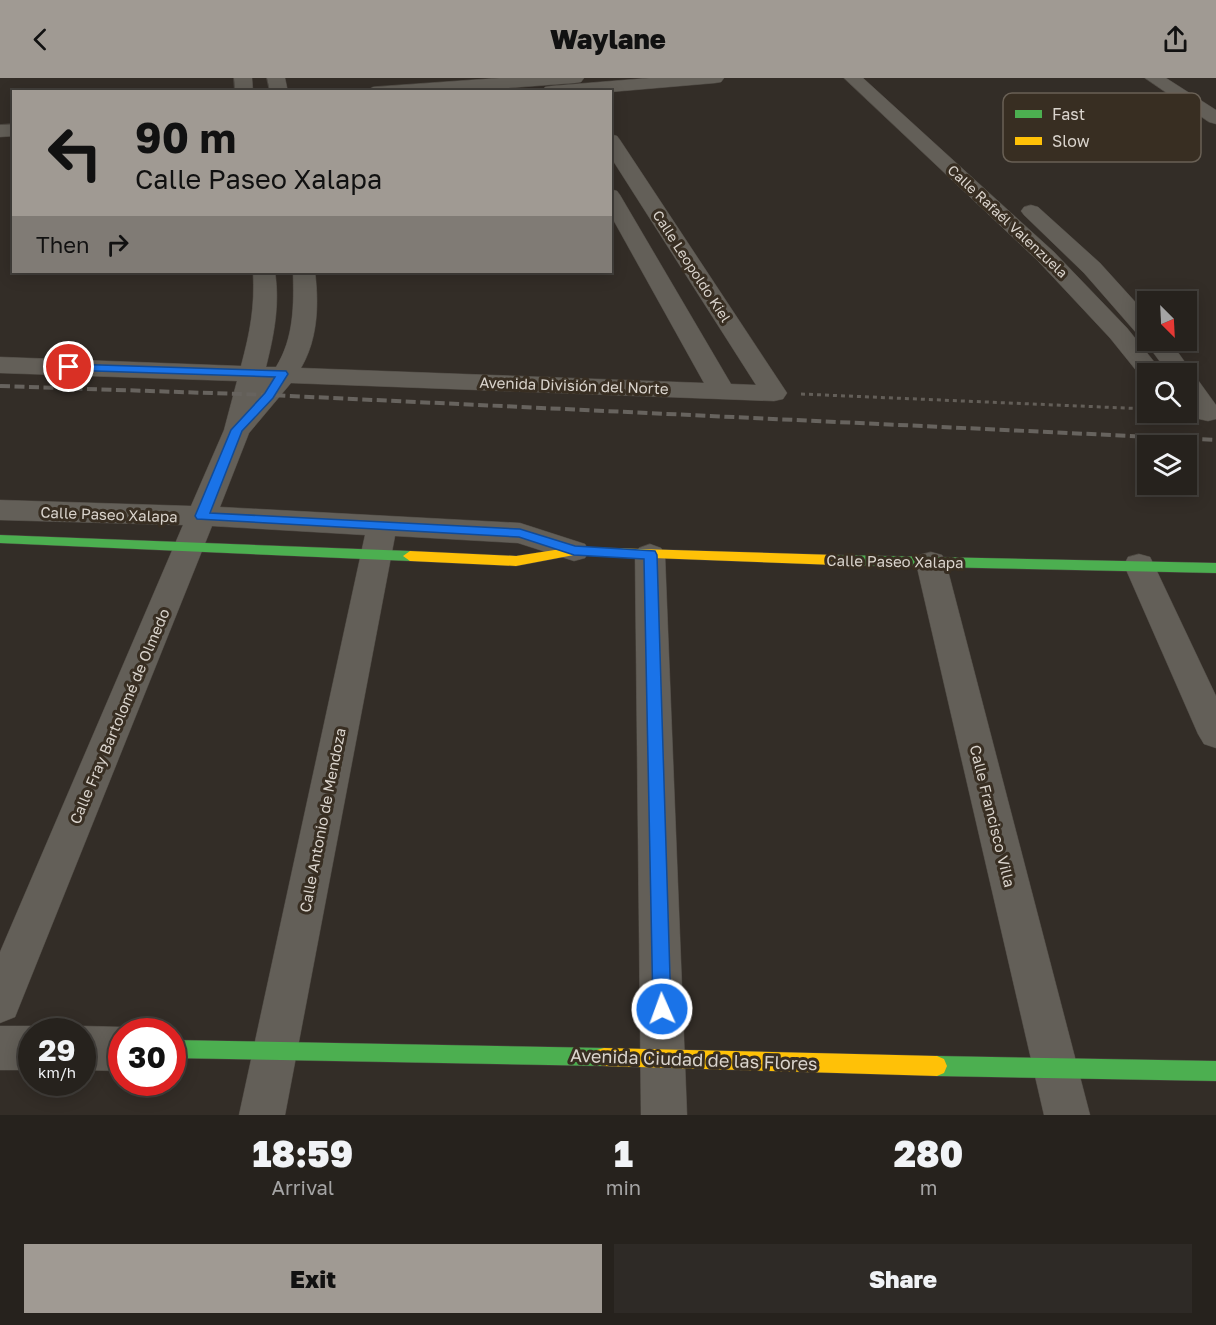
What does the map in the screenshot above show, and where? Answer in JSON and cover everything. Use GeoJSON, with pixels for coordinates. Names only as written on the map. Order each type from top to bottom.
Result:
{"type":"FeatureCollection","features":[{"type":"Feature","properties":{"kind":"street"},"geometry":{"type":"LineString","coordinates":[[431,90],[715,78]]}},
{"type":"Feature","properties":{"kind":"street","name":"Calle Rafaél Valenzuela"},"geometry":{"type":"LineString","coordinates":[[853,78],[1004,214],[1062,271],[1142,363]]}},
{"type":"Feature","properties":{"kind":"street"},"geometry":{"type":"LineString","coordinates":[[1154,78],[1177,93]]}},
{"type":"Feature","properties":{"kind":"street"},"geometry":{"type":"LineString","coordinates":[[1184,78],[1216,98]]}},
{"type":"Feature","properties":{"kind":"street"},"geometry":{"type":"LineString","coordinates":[[1201,108],[1216,118]]}},
{"type":"Feature","properties":{"kind":"street","name":"Calle Leopoldo Kiel"},"geometry":{"type":"LineString","coordinates":[[612,143],[774,393]]}},
{"type":"Feature","properties":{"kind":"street","name":"Calle Rafaél Valenzuela"},"geometry":{"type":"LineString","coordinates":[[1016,197],[1092,268],[1137,319]]}},
{"type":"Feature","properties":{"kind":"street"},"geometry":{"type":"LineString","coordinates":[[612,198],[723,391]]}},
{"type":"Feature","properties":{"kind":"street"},"geometry":{"type":"LineString","coordinates":[[1062,271],[1092,268]]}},
{"type":"Feature","properties":{"kind":"street"},"geometry":{"type":"LineString","coordinates":[[237,430],[264,325],[266,298],[264,273]]}},
{"type":"Feature","properties":{"kind":"street"},"geometry":{"type":"LineString","coordinates":[[237,430],[269,395],[297,351],[303,326],[304,273]]}},
{"type":"Feature","properties":{"kind":"street"},"geometry":{"type":"LineString","coordinates":[[1164,351],[1174,363]]}},
{"type":"Feature","properties":{"kind":"street","name":"Avenida División del Norte"},"geometry":{"type":"LineString","coordinates":[[0,365],[774,393]]}},
{"type":"Feature","properties":{"kind":"street"},"geometry":{"type":"LineString","coordinates":[[1197,396],[1208,413]]}},
{"type":"Feature","properties":{"kind":"street","name":"Calle Fray Bartolomé de Olmedo"},"geometry":{"type":"LineString","coordinates":[[0,1002],[237,430]]}},
{"type":"Feature","properties":{"kind":"street","name":"Calle Paseo Xalapa"},"geometry":{"type":"LineString","coordinates":[[0,510],[196,532],[379,541],[520,533],[574,551],[650,555],[1216,568]]}},
{"type":"Feature","properties":{"kind":"street","name":"Calle Paseo Xalapa"},"geometry":{"type":"LineString","coordinates":[[0,540],[196,532]]}},
{"type":"Feature","properties":{"kind":"street","name":"Calle Antonio de Mendoza"},"geometry":{"type":"LineString","coordinates":[[262,1115],[379,541]]}},
{"type":"Feature","properties":{"kind":"street"},"geometry":{"type":"LineString","coordinates":[[650,555],[664,1115]]}},
{"type":"Feature","properties":{"kind":"street","name":"Calle Francisco Villa"},"geometry":{"type":"LineString","coordinates":[[931,563],[1054,1070],[1067,1115]]}},
{"type":"Feature","properties":{"kind":"street"},"geometry":{"type":"LineString","coordinates":[[1139,565],[1216,734]]}},
{"type":"Feature","properties":{"kind":"street"},"geometry":{"type":"LineString","coordinates":[[0,1048],[18,1048]]}},
{"type":"Feature","properties":{"kind":"street","name":"Avenida Ciudad de las Flores"},"geometry":{"type":"LineString","coordinates":[[186,1049],[663,1057],[1054,1070],[1216,1071]]}},
{"type":"Feature","properties":{"kind":"path"},"geometry":{"type":"LineString","coordinates":[[774,393],[1137,409]]}},
{"type":"Feature","properties":{"kind":"railway"},"geometry":{"type":"LineString","coordinates":[[0,386],[269,395],[1216,440]]}},
{"type":"Feature","properties":{"kind":"traffic: fast"},"geometry":{"type":"LineString","coordinates":[[0,539],[410,556]]}},
{"type":"Feature","properties":{"kind":"traffic: fast"},"geometry":{"type":"LineString","coordinates":[[836,560],[1216,568]]}},
{"type":"Feature","properties":{"kind":"traffic: fast"},"geometry":{"type":"LineString","coordinates":[[186,1049],[604,1057]]}},
{"type":"Feature","properties":{"kind":"traffic: fast"},"geometry":{"type":"LineString","coordinates":[[937,1066],[1216,1071]]}},
{"type":"Feature","properties":{"kind":"traffic: slow"},"geometry":{"type":"LineString","coordinates":[[410,556],[516,561],[574,551],[836,560]]}},
{"type":"Feature","properties":{"kind":"traffic: slow"},"geometry":{"type":"LineString","coordinates":[[604,1057],[937,1066]]}},
{"type":"Feature","properties":{"kind":"route"},"geometry":{"type":"LineString","coordinates":[[69,367],[283,374],[269,395],[237,430],[202,516],[520,533],[574,551],[650,555],[662,1009]]}}]}
